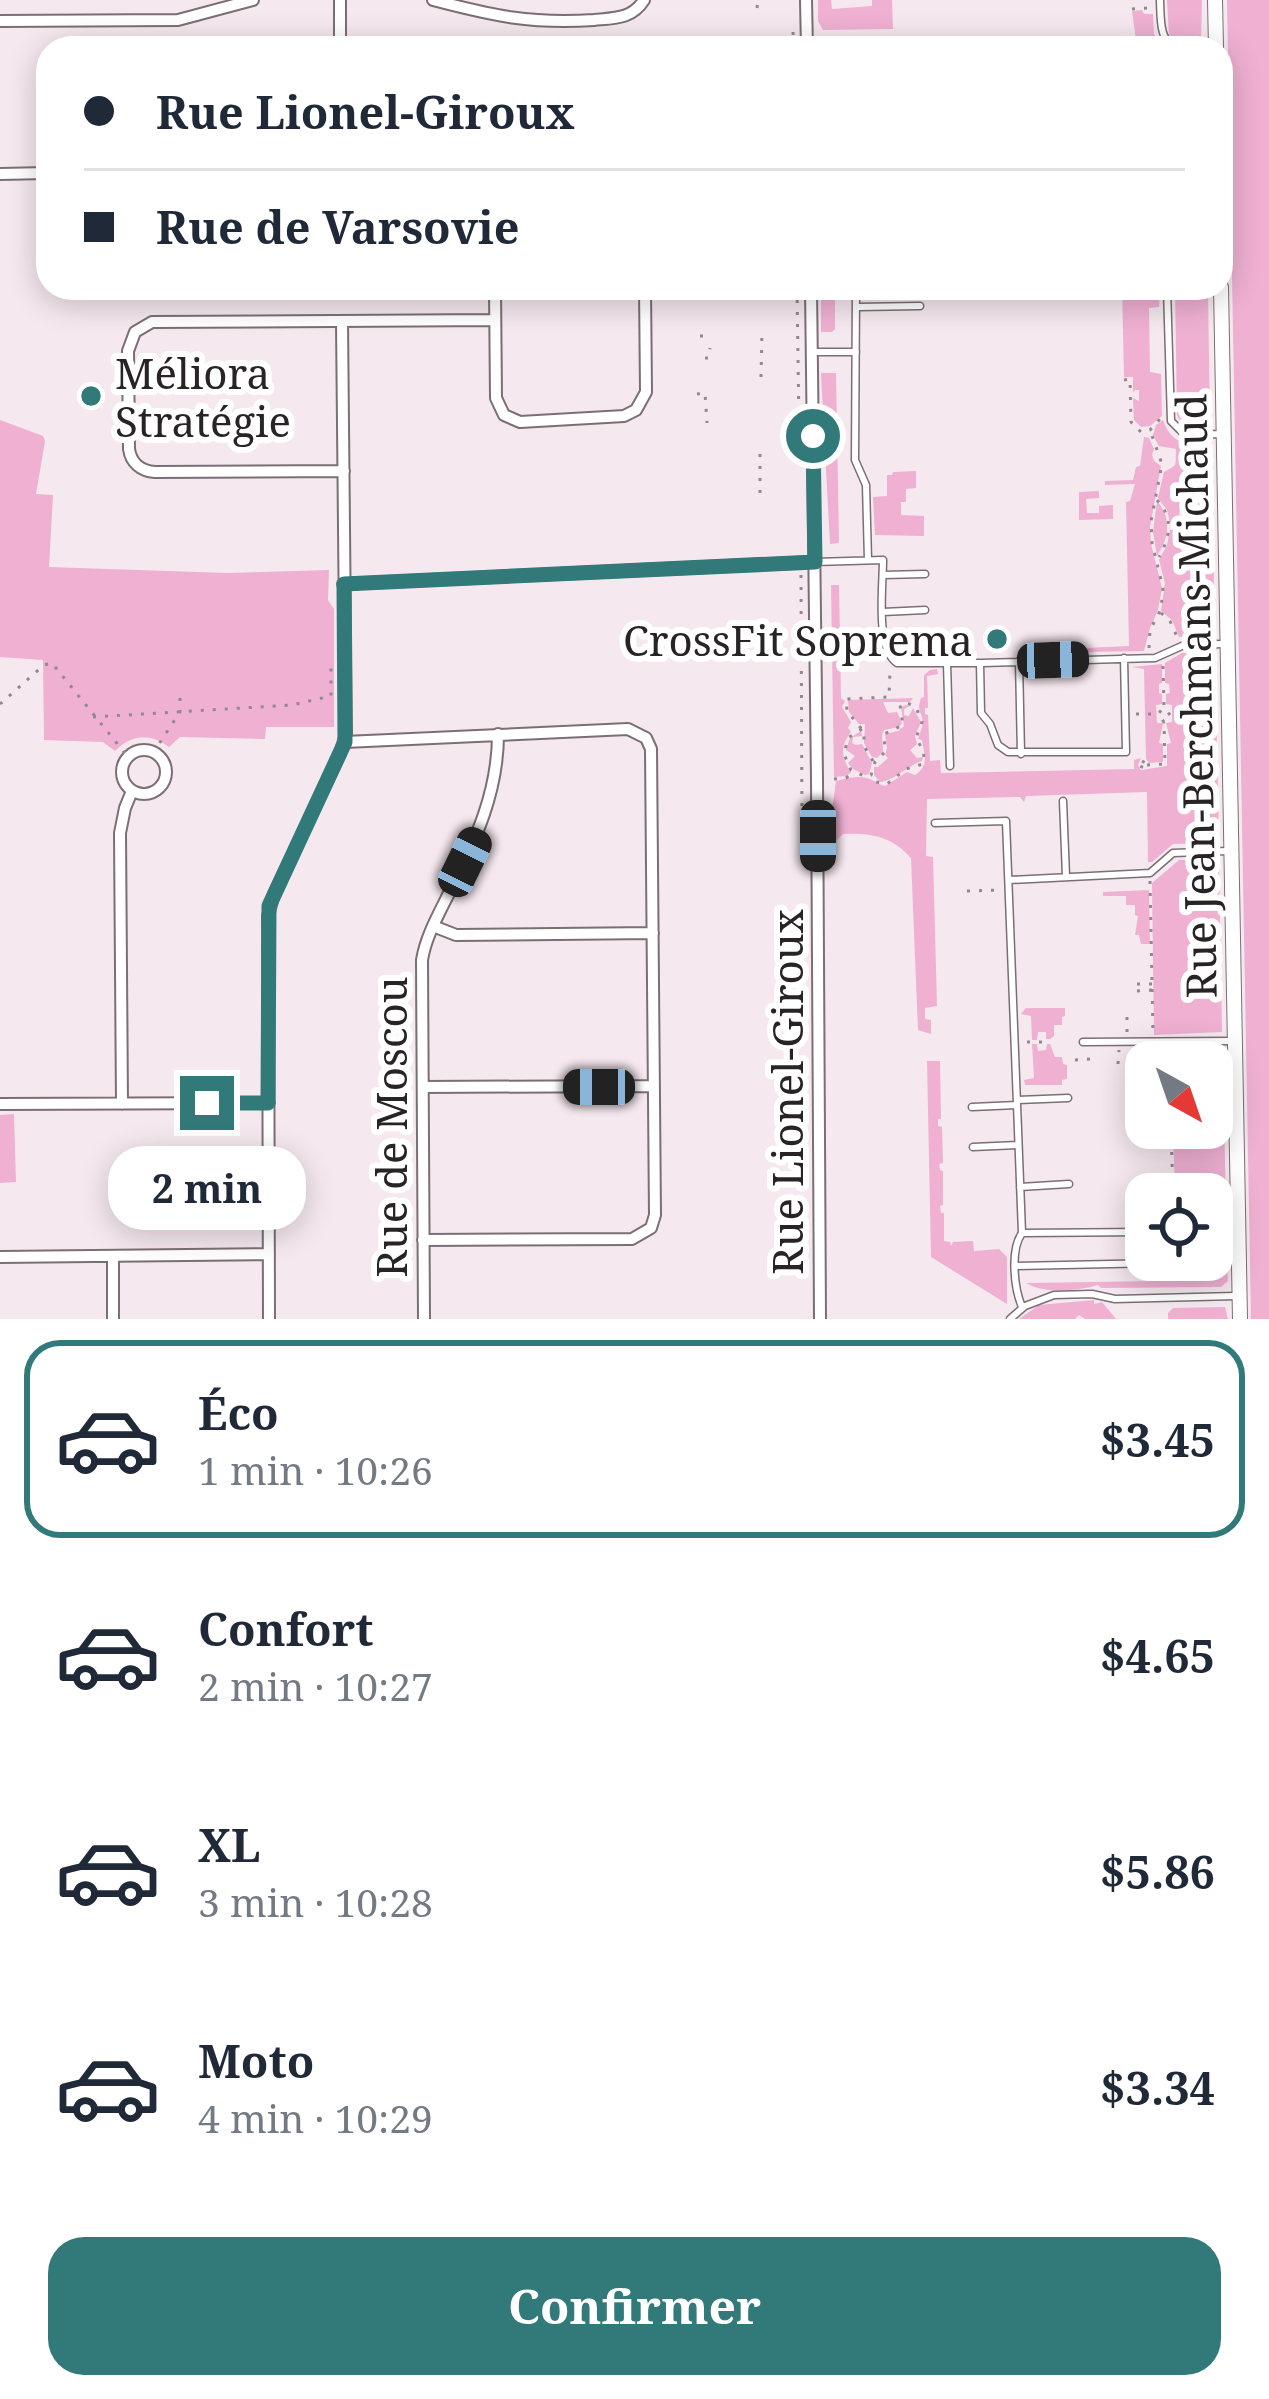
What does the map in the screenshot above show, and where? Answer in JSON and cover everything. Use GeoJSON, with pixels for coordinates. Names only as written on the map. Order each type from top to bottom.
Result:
{"type":"FeatureCollection","features":[{"type":"Feature","properties":{"kind":"street"},"geometry":{"type":"LineString","coordinates":[[0,21],[167,20],[253,0]]}},
{"type":"Feature","properties":{"kind":"street"},"geometry":{"type":"LineString","coordinates":[[340,0],[340,36]]}},
{"type":"Feature","properties":{"kind":"street"},"geometry":{"type":"LineString","coordinates":[[433,0],[538,22],[623,17],[635,12],[644,0]]}},
{"type":"Feature","properties":{"kind":"street"},"geometry":{"type":"LineString","coordinates":[[806,0],[807,36]]}},
{"type":"Feature","properties":{"kind":"street"},"geometry":{"type":"LineString","coordinates":[[1216,0],[1216,36]]}},
{"type":"Feature","properties":{"kind":"street"},"geometry":{"type":"LineString","coordinates":[[0,174],[36,173]]}},
{"type":"Feature","properties":{"kind":"street"},"geometry":{"type":"LineString","coordinates":[[495,300],[496,398],[500,410],[520,422],[625,416],[636,410],[646,392],[645,300]]}},
{"type":"Feature","properties":{"kind":"street","name":"Rue Lionel-Giroux"},"geometry":{"type":"LineString","coordinates":[[811,300],[820,1319]]}},
{"type":"Feature","properties":{"kind":"street","name":"Rue Jean-Berchmans-Michaud"},"geometry":{"type":"LineString","coordinates":[[1221,300],[1240,1319]]}},
{"type":"Feature","properties":{"kind":"street"},"geometry":{"type":"LineString","coordinates":[[269,1319],[269,906],[345,742],[343,320]]}},
{"type":"Feature","properties":{"kind":"street"},"geometry":{"type":"LineString","coordinates":[[344,471],[148,471],[138,466],[130,456],[128,430],[129,344],[135,332],[146,324],[495,320]]}},
{"type":"Feature","properties":{"kind":"street"},"geometry":{"type":"LineString","coordinates":[[344,584],[815,562]]}},
{"type":"Feature","properties":{"kind":"street"},"geometry":{"type":"LineString","coordinates":[[345,742],[628,729],[646,739],[652,755],[655,1215],[651,1228],[624,1239],[423,1240]]}},
{"type":"Feature","properties":{"kind":"street","name":"Rue de Moscou"},"geometry":{"type":"LineString","coordinates":[[424,1319],[422,961],[433,926],[484,821],[498,734]]}},
{"type":"Feature","properties":{"kind":"street"},"geometry":{"type":"LineString","coordinates":[[153,752],[165,766],[164,781],[154,792],[133,791],[122,776],[128,757],[153,752]]}},
{"type":"Feature","properties":{"kind":"street"},"geometry":{"type":"LineString","coordinates":[[122,1104],[120,833],[133,791]]}},
{"type":"Feature","properties":{"kind":"street"},"geometry":{"type":"LineString","coordinates":[[433,926],[456,934],[653,933]]}},
{"type":"Feature","properties":{"kind":"street"},"geometry":{"type":"LineString","coordinates":[[422,1087],[654,1086]]}},
{"type":"Feature","properties":{"kind":"street"},"geometry":{"type":"LineString","coordinates":[[0,1104],[268,1103]]}},
{"type":"Feature","properties":{"kind":"street"},"geometry":{"type":"LineString","coordinates":[[0,1257],[268,1254]]}},
{"type":"Feature","properties":{"kind":"street"},"geometry":{"type":"LineString","coordinates":[[113,1256],[113,1319]]}},
{"type":"Feature","properties":{"kind":"lane"},"geometry":{"type":"LineString","coordinates":[[1160,0],[1163,36]]}},
{"type":"Feature","properties":{"kind":"lane"},"geometry":{"type":"LineString","coordinates":[[856,300],[855,460],[866,485],[868,560]]}},
{"type":"Feature","properties":{"kind":"lane"},"geometry":{"type":"LineString","coordinates":[[1167,300],[1171,421],[1190,436],[1223,434]]}},
{"type":"Feature","properties":{"kind":"lane"},"geometry":{"type":"LineString","coordinates":[[856,307],[920,306]]}},
{"type":"Feature","properties":{"kind":"lane"},"geometry":{"type":"LineString","coordinates":[[812,352],[856,352]]}},
{"type":"Feature","properties":{"kind":"lane"},"geometry":{"type":"LineString","coordinates":[[815,562],[883,560],[885,648],[894,663],[1155,658],[1184,645],[1227,644]]}},
{"type":"Feature","properties":{"kind":"lane"},"geometry":{"type":"LineString","coordinates":[[883,575],[925,574]]}},
{"type":"Feature","properties":{"kind":"lane"},"geometry":{"type":"LineString","coordinates":[[883,612],[925,610]]}},
{"type":"Feature","properties":{"kind":"lane"},"geometry":{"type":"LineString","coordinates":[[980,663],[981,713],[998,745],[1008,752],[1126,752],[1124,658]]}},
{"type":"Feature","properties":{"kind":"lane"},"geometry":{"type":"LineString","coordinates":[[1019,661],[1021,754]]}},
{"type":"Feature","properties":{"kind":"lane"},"geometry":{"type":"LineString","coordinates":[[947,663],[950,766]]}},
{"type":"Feature","properties":{"kind":"lane"},"geometry":{"type":"LineString","coordinates":[[1063,801],[1066,876]]}},
{"type":"Feature","properties":{"kind":"lane"},"geometry":{"type":"LineString","coordinates":[[935,823],[1006,821],[1022,1233],[1015,1246],[1022,1307]]}},
{"type":"Feature","properties":{"kind":"lane"},"geometry":{"type":"LineString","coordinates":[[1008,885],[1066,876],[1150,873],[1173,854],[1231,851]]}},
{"type":"Feature","properties":{"kind":"lane"},"geometry":{"type":"LineString","coordinates":[[1083,1042],[1235,1041]]}},
{"type":"Feature","properties":{"kind":"lane"},"geometry":{"type":"LineString","coordinates":[[972,1107],[1068,1098]]}},
{"type":"Feature","properties":{"kind":"lane"},"geometry":{"type":"LineString","coordinates":[[973,1147],[1018,1145]]}},
{"type":"Feature","properties":{"kind":"lane"},"geometry":{"type":"LineString","coordinates":[[1020,1187],[1069,1184]]}},
{"type":"Feature","properties":{"kind":"lane"},"geometry":{"type":"LineString","coordinates":[[1233,1231],[1238,1231]]}},
{"type":"Feature","properties":{"kind":"lane"},"geometry":{"type":"LineString","coordinates":[[1022,1233],[1125,1232]]}},
{"type":"Feature","properties":{"kind":"lane"},"geometry":{"type":"LineString","coordinates":[[1016,1266],[1125,1263]]}},
{"type":"Feature","properties":{"kind":"lane"},"geometry":{"type":"LineString","coordinates":[[1010,1319],[1022,1307],[1054,1295],[1115,1299],[1240,1296]]}},
{"type":"Feature","properties":{"kind":"path"},"geometry":{"type":"LineString","coordinates":[[757,8],[758,0]]}},
{"type":"Feature","properties":{"kind":"path"},"geometry":{"type":"LineString","coordinates":[[1132,9],[1152,8]]}},
{"type":"Feature","properties":{"kind":"path"},"geometry":{"type":"LineString","coordinates":[[797,300],[800,427]]}},
{"type":"Feature","properties":{"kind":"path"},"geometry":{"type":"LineString","coordinates":[[761,377],[762,332]]}},
{"type":"Feature","properties":{"kind":"path"},"geometry":{"type":"LineString","coordinates":[[700,336],[709,337]]}},
{"type":"Feature","properties":{"kind":"path"},"geometry":{"type":"LineString","coordinates":[[700,349],[710,348],[704,358]]}},
{"type":"Feature","properties":{"kind":"path"},"geometry":{"type":"LineString","coordinates":[[1124,380],[1130,380],[1131,422],[1139,434],[1162,418]]}},
{"type":"Feature","properties":{"kind":"path"},"geometry":{"type":"LineString","coordinates":[[697,394],[705,393],[706,423]]}},
{"type":"Feature","properties":{"kind":"path"},"geometry":{"type":"LineString","coordinates":[[1150,430],[1162,464],[1151,532],[1163,588],[1150,630],[1150,651]]}},
{"type":"Feature","properties":{"kind":"path"},"geometry":{"type":"LineString","coordinates":[[760,454],[760,498]]}},
{"type":"Feature","properties":{"kind":"path"},"geometry":{"type":"LineString","coordinates":[[1156,499],[1169,527],[1164,555],[1157,560]]}},
{"type":"Feature","properties":{"kind":"path"},"geometry":{"type":"LineString","coordinates":[[1169,527],[1180,527]]}},
{"type":"Feature","properties":{"kind":"path"},"geometry":{"type":"LineString","coordinates":[[801,573],[802,836]]}},
{"type":"Feature","properties":{"kind":"path"},"geometry":{"type":"LineString","coordinates":[[1159,612],[1170,621],[1177,638]]}},
{"type":"Feature","properties":{"kind":"path"},"geometry":{"type":"LineString","coordinates":[[0,704],[52,663],[128,757]]}},
{"type":"Feature","properties":{"kind":"path"},"geometry":{"type":"LineString","coordinates":[[875,762],[864,746],[862,729],[849,716],[846,699],[889,697],[890,665],[894,663]]}},
{"type":"Feature","properties":{"kind":"path"},"geometry":{"type":"LineString","coordinates":[[93,717],[292,705],[331,696],[334,664]]}},
{"type":"Feature","properties":{"kind":"path"},"geometry":{"type":"LineString","coordinates":[[1163,664],[1164,707],[1170,715],[1164,722]]}},
{"type":"Feature","properties":{"kind":"path"},"geometry":{"type":"LineString","coordinates":[[153,752],[180,712],[180,694]]}},
{"type":"Feature","properties":{"kind":"path"},"geometry":{"type":"LineString","coordinates":[[871,775],[876,782],[887,784],[906,769],[923,764],[924,752],[916,738],[922,719],[916,706],[890,702]]}},
{"type":"Feature","properties":{"kind":"path"},"geometry":{"type":"LineString","coordinates":[[871,775],[888,747],[884,734],[903,725],[900,705]]}},
{"type":"Feature","properties":{"kind":"path"},"geometry":{"type":"LineString","coordinates":[[1144,714],[1158,714],[1164,707]]}},
{"type":"Feature","properties":{"kind":"path"},"geometry":{"type":"LineString","coordinates":[[1144,761],[1165,764],[1164,722],[1158,714]]}},
{"type":"Feature","properties":{"kind":"path"},"geometry":{"type":"LineString","coordinates":[[862,729],[848,738],[845,759],[854,772],[871,775]]}},
{"type":"Feature","properties":{"kind":"path"},"geometry":{"type":"LineString","coordinates":[[834,779],[854,772]]}},
{"type":"Feature","properties":{"kind":"path"},"geometry":{"type":"LineString","coordinates":[[967,892],[1008,885]]}},
{"type":"Feature","properties":{"kind":"path"},"geometry":{"type":"LineString","coordinates":[[1151,890],[1153,1035]]}},
{"type":"Feature","properties":{"kind":"path"},"geometry":{"type":"LineString","coordinates":[[1141,946],[1152,945]]}},
{"type":"Feature","properties":{"kind":"path"},"geometry":{"type":"LineString","coordinates":[[1142,956],[1152,955]]}},
{"type":"Feature","properties":{"kind":"path"},"geometry":{"type":"LineString","coordinates":[[1137,988],[1152,987]]}},
{"type":"Feature","properties":{"kind":"path"},"geometry":{"type":"LineString","coordinates":[[1127,1017],[1127,1024]]}},
{"type":"Feature","properties":{"kind":"path"},"geometry":{"type":"LineString","coordinates":[[1032,1042],[1049,1042]]}},
{"type":"Feature","properties":{"kind":"path"},"geometry":{"type":"LineString","coordinates":[[1075,1060],[1090,1059],[1090,1065]]}},
{"type":"Feature","properties":{"kind":"shaded area"},"geometry":{"type":"Polygon","coordinates":[[[818,0],[831,0],[832,9],[892,0],[893,29],[823,30],[818,0]]]}},
{"type":"Feature","properties":{"kind":"shaded area"},"geometry":{"type":"Polygon","coordinates":[[[1167,0],[1202,0],[1201,36],[1169,35],[1167,0]]]}},
{"type":"Feature","properties":{"kind":"shaded area"},"geometry":{"type":"Polygon","coordinates":[[[1227,0],[1269,0],[1269,1319],[1251,1319],[1232,300],[1233,36],[1228,36],[1227,0]]]}},
{"type":"Feature","properties":{"kind":"shaded area"},"geometry":{"type":"Polygon","coordinates":[[[1132,11],[1153,14],[1155,36],[1135,36],[1132,11]]]}},
{"type":"Feature","properties":{"kind":"shaded area"},"geometry":{"type":"Polygon","coordinates":[[[821,300],[835,300],[835,329],[821,332],[821,300]]]}},
{"type":"Feature","properties":{"kind":"shaded area"},"geometry":{"type":"Polygon","coordinates":[[[1122,300],[1159,300],[1159,307],[1149,308],[1150,372],[1161,374],[1162,416],[1150,426],[1141,427],[1134,420],[1133,398],[1139,401],[1139,390],[1133,393],[1133,377],[1124,377],[1122,300]]]}},
{"type":"Feature","properties":{"kind":"shaded area"},"geometry":{"type":"Polygon","coordinates":[[[1175,300],[1208,300],[1210,425],[1186,426],[1177,415],[1175,300]]]}},
{"type":"Feature","properties":{"kind":"shaded area"},"geometry":{"type":"Polygon","coordinates":[[[821,373],[836,373],[839,543],[830,544],[821,373]]]}},
{"type":"Feature","properties":{"kind":"shaded area"},"geometry":{"type":"Polygon","coordinates":[[[0,420],[43,436],[45,441],[36,494],[53,495],[49,567],[227,573],[329,570],[328,600],[334,609],[334,727],[266,727],[265,739],[180,737],[169,747],[141,737],[115,751],[103,742],[44,740],[43,660],[0,657],[0,420]]]}},
{"type":"Feature","properties":{"kind":"shaded area"},"geometry":{"type":"Polygon","coordinates":[[[1163,420],[1179,441],[1211,449],[1215,628],[1209,635],[1179,637],[1172,620],[1161,611],[1165,583],[1159,560],[1170,530],[1180,530],[1181,551],[1197,551],[1196,500],[1180,501],[1179,523],[1170,523],[1158,498],[1164,472],[1176,462],[1176,449],[1159,446],[1153,435],[1163,420]]]}},
{"type":"Feature","properties":{"kind":"shaded area"},"geometry":{"type":"Polygon","coordinates":[[[1144,437],[1149,438],[1154,461],[1161,466],[1150,527],[1162,588],[1158,610],[1144,651],[1085,652],[1085,648],[1129,646],[1126,502],[1135,484],[1105,485],[1105,481],[1133,480],[1144,437]]]}},
{"type":"Feature","properties":{"kind":"shaded area"},"geometry":{"type":"Polygon","coordinates":[[[916,471],[916,488],[906,489],[901,515],[924,516],[924,536],[875,535],[873,497],[887,496],[887,475],[916,471]]]}},
{"type":"Feature","properties":{"kind":"shaded area"},"geometry":{"type":"Polygon","coordinates":[[[1099,491],[1099,498],[1086,499],[1087,513],[1113,505],[1113,519],[1079,520],[1079,492],[1099,491]]]}},
{"type":"Feature","properties":{"kind":"shaded area"},"geometry":{"type":"Polygon","coordinates":[[[1157,501],[1167,528],[1157,556],[1153,532],[1157,501]]]}},
{"type":"Feature","properties":{"kind":"shaded area"},"geometry":{"type":"Polygon","coordinates":[[[831,585],[839,585],[841,698],[851,722],[843,752],[851,772],[834,777],[831,585]]]}},
{"type":"Feature","properties":{"kind":"shaded area"},"geometry":{"type":"Polygon","coordinates":[[[1182,653],[1215,658],[1219,840],[1173,844],[1148,862],[1147,792],[1026,796],[1024,802],[1020,797],[927,799],[926,856],[933,857],[937,1006],[925,1008],[931,1034],[918,1030],[911,858],[888,840],[872,835],[843,834],[832,845],[836,781],[863,777],[885,786],[907,772],[915,775],[920,771],[925,759],[918,739],[924,675],[937,669],[938,674],[927,676],[925,714],[930,761],[940,760],[941,773],[1134,769],[1134,760],[1141,758],[1141,770],[1167,766],[1167,744],[1171,743],[1166,723],[1172,722],[1172,705],[1166,704],[1170,693],[1165,663],[1182,653]]]}},
{"type":"Feature","properties":{"kind":"shaded area"},"geometry":{"type":"Polygon","coordinates":[[[1162,664],[1162,704],[1156,705],[1157,723],[1163,723],[1159,743],[1163,744],[1163,762],[1149,763],[1144,669],[1132,667],[1162,664]]]}},
{"type":"Feature","properties":{"kind":"shaded area"},"geometry":{"type":"Polygon","coordinates":[[[913,698],[883,702],[888,713],[897,712],[902,723],[884,730],[883,752],[872,757],[864,743],[865,724],[849,712],[848,700],[913,698]]]}},
{"type":"Feature","properties":{"kind":"shaded area"},"geometry":{"type":"Polygon","coordinates":[[[910,706],[904,715],[909,716],[913,708],[921,722],[917,744],[910,750],[917,758],[923,757],[922,761],[880,782],[874,767],[888,758],[885,734],[904,726],[901,707],[910,706]]]}},
{"type":"Feature","properties":{"kind":"shaded area"},"geometry":{"type":"Polygon","coordinates":[[[861,731],[862,736],[853,737],[852,743],[862,744],[872,763],[865,775],[848,763],[855,756],[846,750],[850,738],[861,731]]]}},
{"type":"Feature","properties":{"kind":"shaded area"},"geometry":{"type":"Polygon","coordinates":[[[1216,859],[1222,1032],[1154,1035],[1152,883],[1179,860],[1216,859]]]}},
{"type":"Feature","properties":{"kind":"shaded area"},"geometry":{"type":"Polygon","coordinates":[[[1149,890],[1150,944],[1141,944],[1135,935],[1135,905],[1126,905],[1126,896],[1103,896],[1103,892],[1149,890]]]}},
{"type":"Feature","properties":{"kind":"shaded area"},"geometry":{"type":"Polygon","coordinates":[[[1026,1008],[1065,1008],[1062,1025],[1054,1025],[1050,1039],[1046,1032],[1038,1032],[1037,1040],[1032,1040],[1031,1016],[1021,1014],[1026,1008]]]}},
{"type":"Feature","properties":{"kind":"shaded area"},"geometry":{"type":"Polygon","coordinates":[[[1032,1044],[1037,1044],[1038,1051],[1050,1044],[1055,1057],[1062,1057],[1067,1079],[1062,1085],[1025,1085],[1024,1080],[1034,1078],[1032,1044]]]}},
{"type":"Feature","properties":{"kind":"shaded area"},"geometry":{"type":"Polygon","coordinates":[[[927,1061],[940,1061],[944,1241],[951,1246],[973,1241],[974,1251],[999,1249],[1007,1257],[1007,1304],[931,1257],[927,1061]]]}},
{"type":"Feature","properties":{"kind":"shaded area"},"geometry":{"type":"Polygon","coordinates":[[[14,1114],[16,1182],[0,1183],[0,1115],[14,1114]]]}},
{"type":"Feature","properties":{"kind":"shaded area"},"geometry":{"type":"Polygon","coordinates":[[[1174,1149],[1225,1149],[1225,1173],[1174,1173],[1174,1149]]]}},
{"type":"Feature","properties":{"kind":"shaded area"},"geometry":{"type":"Polygon","coordinates":[[[1228,1281],[1221,1287],[1098,1285],[1061,1290],[1026,1283],[1228,1281]]]}},
{"type":"Feature","properties":{"kind":"shaded area"},"geometry":{"type":"Polygon","coordinates":[[[1094,1300],[1094,1304],[1102,1302],[1116,1319],[1079,1315],[1075,1319],[1019,1319],[1039,1305],[1094,1300]]]}},
{"type":"Feature","properties":{"kind":"shaded area"},"geometry":{"type":"Polygon","coordinates":[[[1225,1307],[1228,1319],[1168,1319],[1173,1308],[1225,1307]]]}},
{"type":"Feature","properties":{"kind":"place","name":"Méliora Stratégie"},"geometry":{"type":"Point","coordinates":[91,396]}},
{"type":"Feature","properties":{"kind":"place","name":"CrossFit Soprema"},"geometry":{"type":"Point","coordinates":[997,639]}},
{"type":"Feature","properties":{"kind":"route"},"geometry":{"type":"LineString","coordinates":[[207,1103],[268,1103],[269,906],[345,742],[344,584],[815,562],[813,436]]}}]}
